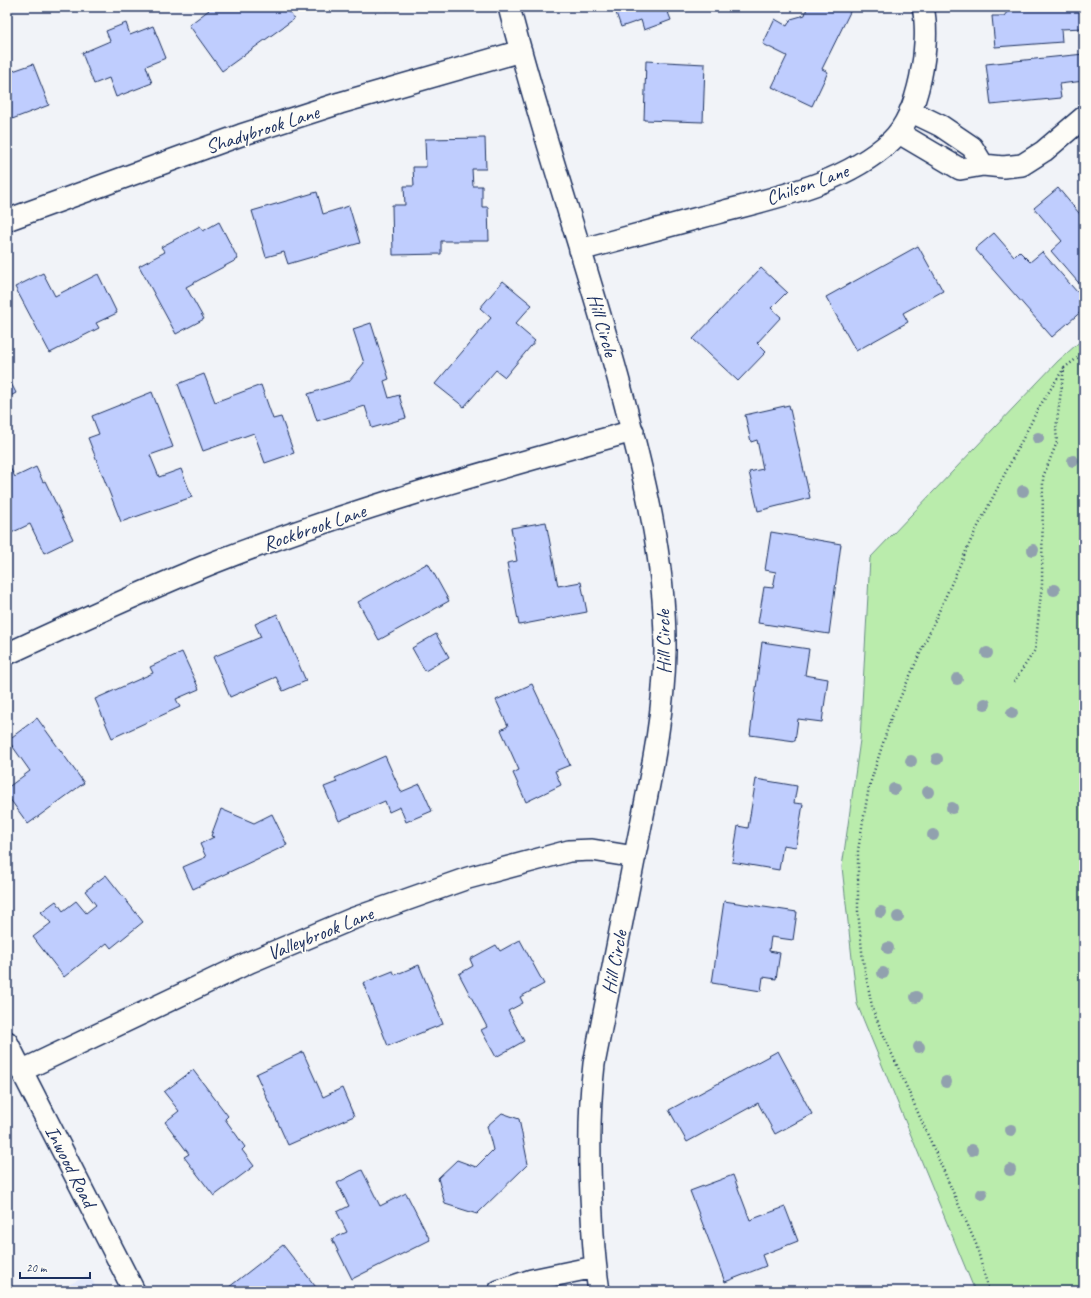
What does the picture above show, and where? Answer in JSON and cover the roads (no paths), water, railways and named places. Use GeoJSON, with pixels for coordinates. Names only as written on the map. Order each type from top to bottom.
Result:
{"type":"FeatureCollection","features":[{"type":"Feature","properties":{"kind":"street","name":"Hill Circle"},"geometry":{"type":"LineString","coordinates":[[509,7],[521,52],[600,313],[633,431],[651,511],[664,610],[665,649],[662,706],[635,857],[594,1064],[590,1102],[588,1146],[595,1267],[599,1291]]}},
{"type":"Feature","properties":{"kind":"street","name":"Chilson Lane"},"geometry":{"type":"LineString","coordinates":[[580,250],[776,197],[843,174],[873,154],[899,133],[915,99],[926,43],[923,7]]}},
{"type":"Feature","properties":{"kind":"street","name":"Shadybrook Lane"},"geometry":{"type":"LineString","coordinates":[[7,220],[241,135],[340,103],[521,52]]}},
{"type":"Feature","properties":{"kind":"street"},"geometry":{"type":"LineString","coordinates":[[910,111],[941,126],[972,147],[983,165]]}},
{"type":"Feature","properties":{"kind":"street"},"geometry":{"type":"LineString","coordinates":[[899,133],[960,169],[983,165],[1003,168],[1022,165],[1044,151],[1084,117]]}},
{"type":"Feature","properties":{"kind":"street","name":"Rockbrook Lane"},"geometry":{"type":"LineString","coordinates":[[7,654],[124,600],[216,562],[305,530],[490,470],[633,431]]}},
{"type":"Feature","properties":{"kind":"street","name":"Valleybrook Lane"},"geometry":{"type":"LineString","coordinates":[[21,1070],[250,962],[352,919],[468,878],[569,851],[592,850],[635,857]]}},
{"type":"Feature","properties":{"kind":"street","name":"Inwood Road"},"geometry":{"type":"LineString","coordinates":[[7,1042],[134,1291]]}},
{"type":"Feature","properties":{"kind":"street"},"geometry":{"type":"LineString","coordinates":[[499,1291],[532,1280],[595,1267]]}}]}
